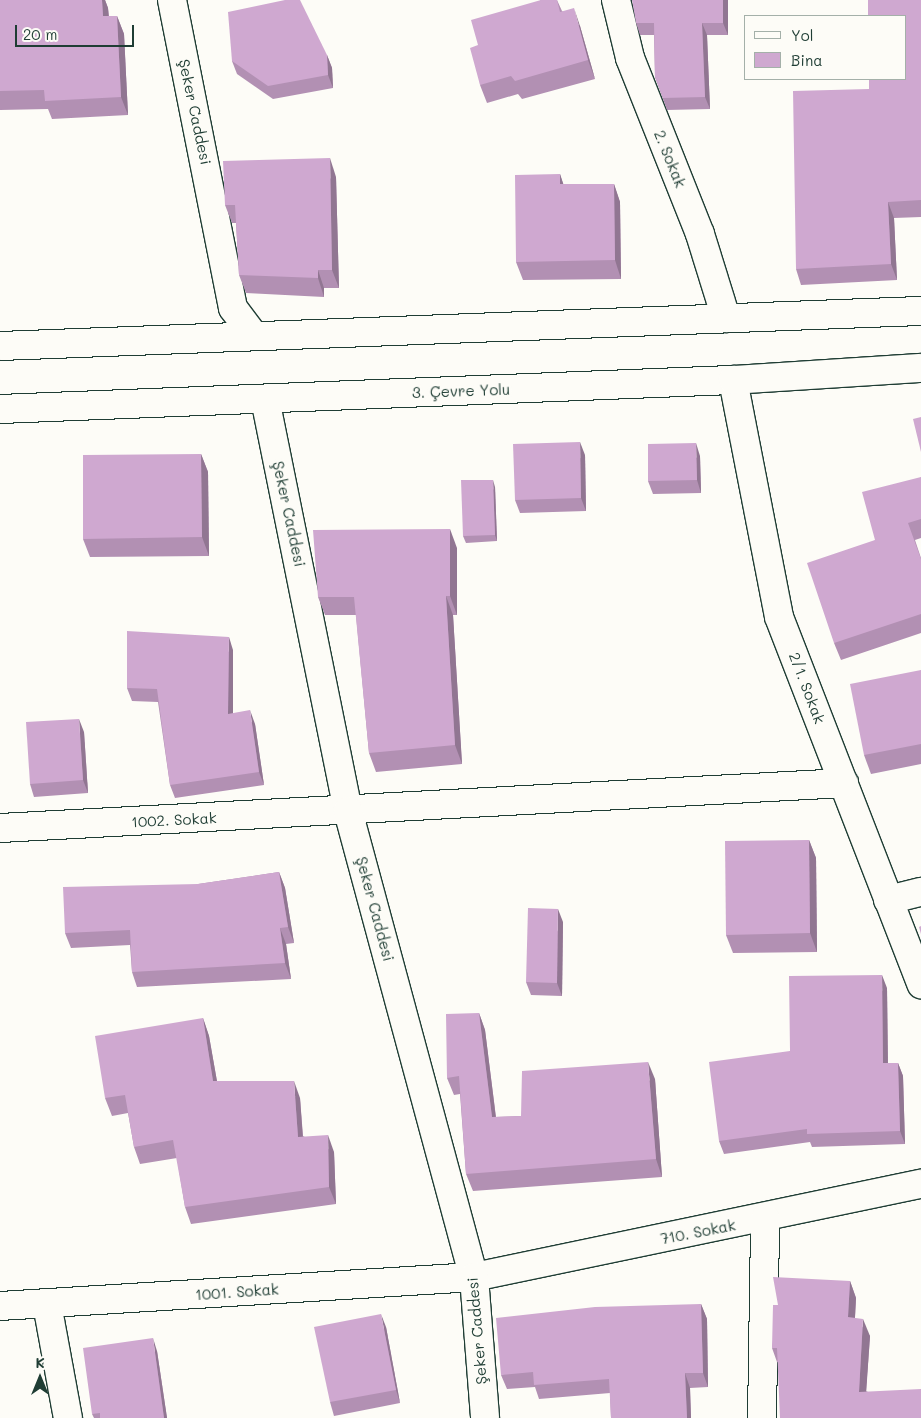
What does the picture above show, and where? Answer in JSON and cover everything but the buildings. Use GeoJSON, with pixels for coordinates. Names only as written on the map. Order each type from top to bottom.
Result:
{"type":"FeatureCollection","features":[{"type":"Feature","properties":{"kind":"street","name":"Şeker Caddesi"},"geometry":{"type":"LineString","coordinates":[[172,0],[233,308],[254,336]]}},
{"type":"Feature","properties":{"kind":"street","name":"2. Sokak"},"geometry":{"type":"LineString","coordinates":[[616,0],[630,58],[700,234],[726,318]]}},
{"type":"Feature","properties":{"kind":"street"},"geometry":{"type":"LineString","coordinates":[[0,346],[921,311]]}},
{"type":"Feature","properties":{"kind":"street","name":"3. Çevre Yolu"},"geometry":{"type":"LineString","coordinates":[[0,409],[733,380],[921,368]]}},
{"type":"Feature","properties":{"kind":"street","name":"2/1. Sokak"},"geometry":{"type":"LineString","coordinates":[[733,380],[780,617],[921,984]]}},
{"type":"Feature","properties":{"kind":"street","name":"Şeker Caddesi"},"geometry":{"type":"LineString","coordinates":[[265,399],[348,811],[474,1277],[485,1418]]}},
{"type":"Feature","properties":{"kind":"street","name":"1002. Sokak"},"geometry":{"type":"LineString","coordinates":[[0,828],[348,811],[844,783]]}},
{"type":"Feature","properties":{"kind":"street"},"geometry":{"type":"LineString","coordinates":[[888,900],[921,892]]}},
{"type":"Feature","properties":{"kind":"street","name":"710. Sokak"},"geometry":{"type":"LineString","coordinates":[[474,1277],[765,1219],[921,1184]]}},
{"type":"Feature","properties":{"kind":"street"},"geometry":{"type":"LineString","coordinates":[[762,1418],[765,1219]]}},
{"type":"Feature","properties":{"kind":"street","name":"1001. Sokak"},"geometry":{"type":"LineString","coordinates":[[0,1306],[474,1277]]}},
{"type":"Feature","properties":{"kind":"street"},"geometry":{"type":"LineString","coordinates":[[47,1304],[68,1418]]}}]}
